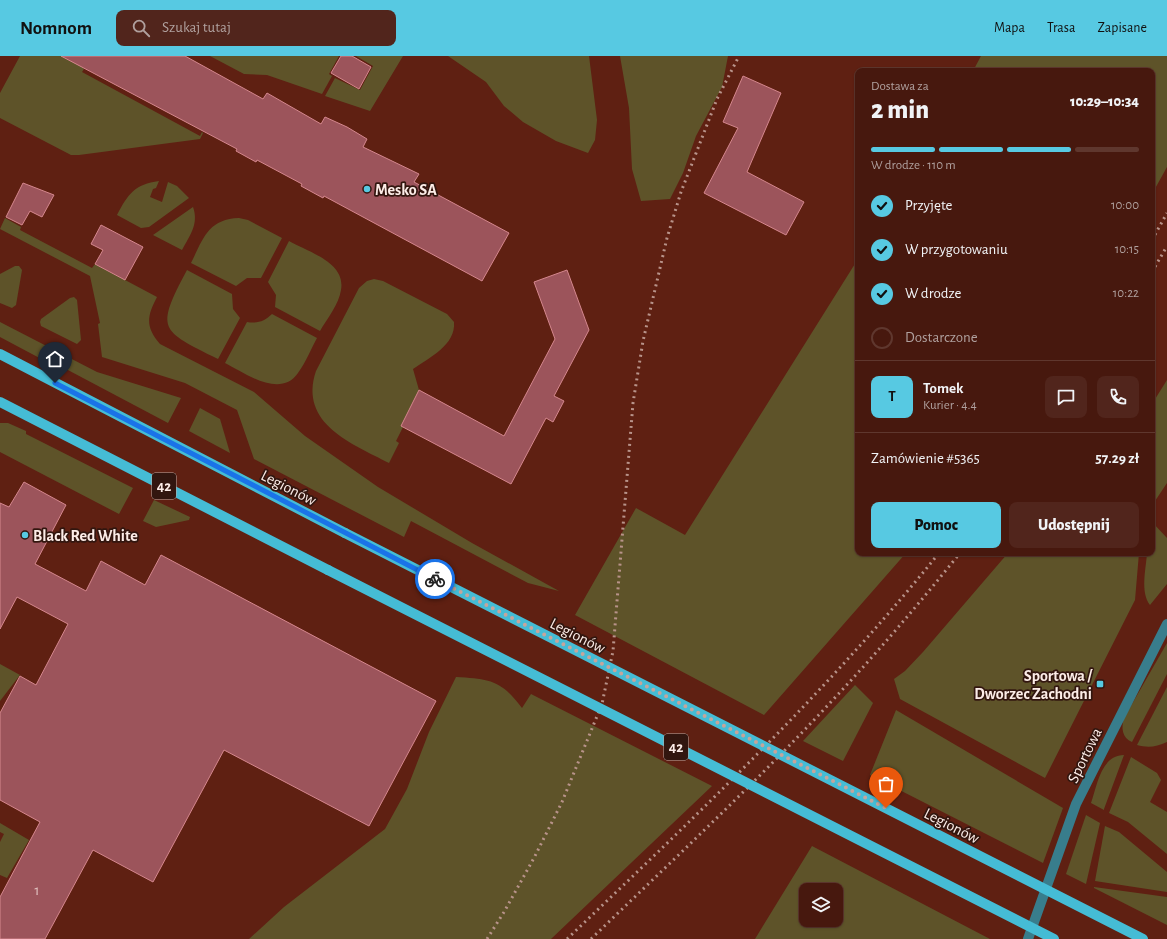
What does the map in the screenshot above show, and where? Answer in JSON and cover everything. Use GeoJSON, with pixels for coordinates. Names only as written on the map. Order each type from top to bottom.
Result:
{"type":"FeatureCollection","features":[{"type":"Feature","properties":{"kind":"main road","name":"Legionów"},"geometry":{"type":"LineString","coordinates":[[0,354],[345,533],[1144,939]]}},
{"type":"Feature","properties":{"kind":"main road","name":"42"},"geometry":{"type":"LineString","coordinates":[[0,402],[1054,939]]}},
{"type":"Feature","properties":{"kind":"street","name":"Sportowa"},"geometry":{"type":"LineString","coordinates":[[1028,939],[1076,804],[1167,624]]}},
{"type":"Feature","properties":{"kind":"shaded area"},"geometry":{"type":"Polygon","coordinates":[[[20,56],[88,56],[82,67],[84,69],[82,72],[200,136],[202,132],[203,133],[200,139],[71,155],[0,118],[0,93],[20,56]]]}},
{"type":"Feature","properties":{"kind":"shaded area"},"geometry":{"type":"Polygon","coordinates":[[[210,56],[339,56],[329,74],[332,76],[322,94],[267,75],[244,74],[210,56]]]}},
{"type":"Feature","properties":{"kind":"shaded area"},"geometry":{"type":"Polygon","coordinates":[[[356,56],[403,56],[370,111],[325,96],[335,78],[360,90],[373,66],[356,56]]]}},
{"type":"Feature","properties":{"kind":"shaded area"},"geometry":{"type":"Polygon","coordinates":[[[448,56],[589,56],[597,120],[595,140],[588,153],[556,141],[523,122],[504,106],[486,82],[448,56]]]}},
{"type":"Feature","properties":{"kind":"shaded area"},"geometry":{"type":"Polygon","coordinates":[[[620,56],[728,56],[722,87],[696,136],[683,173],[670,199],[641,201],[632,169],[629,108],[620,56]]]}},
{"type":"Feature","properties":{"kind":"shaded area"},"geometry":{"type":"Polygon","coordinates":[[[981,56],[1167,56],[1167,167],[1155,189],[1155,68],[975,68],[981,56]]]}},
{"type":"Feature","properties":{"kind":"shaded area"},"geometry":{"type":"Polygon","coordinates":[[[159,181],[156,188],[153,189],[150,197],[162,202],[168,182],[177,186],[189,198],[149,227],[141,228],[117,215],[133,191],[151,182],[159,181]]]}},
{"type":"Feature","properties":{"kind":"shaded area"},"geometry":{"type":"Polygon","coordinates":[[[193,207],[195,219],[193,229],[182,250],[153,235],[193,207]]]}},
{"type":"Feature","properties":{"kind":"shaded area"},"geometry":{"type":"Polygon","coordinates":[[[5,218],[21,227],[20,230],[92,268],[95,264],[157,297],[151,310],[149,321],[152,332],[160,344],[254,392],[305,436],[378,487],[472,543],[559,591],[528,583],[411,521],[404,537],[254,459],[237,410],[185,383],[102,357],[98,324],[100,323],[90,276],[0,229],[5,218]]]}},
{"type":"Feature","properties":{"kind":"shaded area"},"geometry":{"type":"Polygon","coordinates":[[[239,218],[248,220],[282,238],[261,278],[247,278],[236,286],[191,263],[203,238],[213,226],[229,219],[239,218]]]}},
{"type":"Feature","properties":{"kind":"shaded area"},"geometry":{"type":"Polygon","coordinates":[[[289,241],[324,259],[332,265],[338,272],[341,280],[341,290],[338,301],[320,331],[275,307],[276,295],[268,282],[289,241]]]}},
{"type":"Feature","properties":{"kind":"shaded area"},"geometry":{"type":"Polygon","coordinates":[[[855,264],[855,556],[903,556],[764,715],[575,615],[636,508],[685,535],[855,264]]]}},
{"type":"Feature","properties":{"kind":"shaded area"},"geometry":{"type":"Polygon","coordinates":[[[15,266],[19,266],[22,270],[16,305],[12,308],[0,303],[0,274],[15,266]]]}},
{"type":"Feature","properties":{"kind":"shaded area"},"geometry":{"type":"Polygon","coordinates":[[[187,270],[232,294],[233,309],[240,318],[218,359],[184,341],[174,334],[169,326],[167,317],[170,305],[187,270]]]}},
{"type":"Feature","properties":{"kind":"shaded area"},"geometry":{"type":"Polygon","coordinates":[[[374,279],[383,281],[447,314],[454,322],[451,338],[446,344],[434,355],[413,369],[419,390],[401,426],[403,427],[396,441],[399,443],[389,463],[345,440],[332,430],[322,418],[315,405],[312,389],[316,371],[359,288],[367,281],[374,279]]]}},
{"type":"Feature","properties":{"kind":"shaded area"},"geometry":{"type":"Polygon","coordinates":[[[74,297],[77,300],[81,340],[77,344],[41,326],[40,322],[41,319],[70,298],[74,297]]]}},
{"type":"Feature","properties":{"kind":"shaded area"},"geometry":{"type":"Polygon","coordinates":[[[272,314],[317,338],[298,373],[291,380],[282,384],[262,382],[225,363],[247,322],[254,323],[261,321],[272,314]]]}},
{"type":"Feature","properties":{"kind":"shaded area"},"geometry":{"type":"Polygon","coordinates":[[[0,322],[97,372],[181,398],[168,423],[49,360],[47,362],[0,337],[0,322]]]}},
{"type":"Feature","properties":{"kind":"shaded area"},"geometry":{"type":"Polygon","coordinates":[[[1167,380],[1167,483],[1155,501],[1155,399],[1167,380]]]}},
{"type":"Feature","properties":{"kind":"shaded area"},"geometry":{"type":"Polygon","coordinates":[[[200,408],[220,419],[230,453],[189,431],[200,408]]]}},
{"type":"Feature","properties":{"kind":"shaded area"},"geometry":{"type":"Polygon","coordinates":[[[0,423],[8,423],[26,431],[26,434],[133,488],[119,514],[0,452],[0,423]]]}},
{"type":"Feature","properties":{"kind":"shaded area"},"geometry":{"type":"Polygon","coordinates":[[[154,500],[190,517],[189,520],[156,527],[143,521],[154,500]]]}},
{"type":"Feature","properties":{"kind":"shaded area"},"geometry":{"type":"Polygon","coordinates":[[[1155,525],[1167,538],[1167,584],[1150,605],[1145,594],[1144,580],[1147,556],[1155,556],[1155,525]]]}},
{"type":"Feature","properties":{"kind":"shaded area"},"geometry":{"type":"Polygon","coordinates":[[[1005,556],[1139,556],[1135,600],[1045,778],[900,699],[894,679],[905,671],[1005,556]]]}},
{"type":"Feature","properties":{"kind":"shaded area"},"geometry":{"type":"Polygon","coordinates":[[[1167,643],[1167,674],[1132,742],[1126,738],[1123,732],[1124,718],[1167,643]]]}},
{"type":"Feature","properties":{"kind":"shaded area"},"geometry":{"type":"Polygon","coordinates":[[[0,664],[20,675],[0,701],[0,664]]]}},
{"type":"Feature","properties":{"kind":"shaded area"},"geometry":{"type":"Polygon","coordinates":[[[456,677],[486,680],[501,686],[522,708],[531,694],[712,786],[551,939],[249,939],[284,907],[385,829],[407,789],[429,732],[456,677]]]}},
{"type":"Feature","properties":{"kind":"shaded area"},"geometry":{"type":"Polygon","coordinates":[[[855,685],[873,703],[843,761],[803,741],[855,685]]]}},
{"type":"Feature","properties":{"kind":"shaded area"},"geometry":{"type":"Polygon","coordinates":[[[1167,687],[1167,742],[1152,746],[1137,745],[1167,687]]]}},
{"type":"Feature","properties":{"kind":"shaded area"},"geometry":{"type":"Polygon","coordinates":[[[896,710],[1063,808],[1043,863],[870,775],[896,710]]]}},
{"type":"Feature","properties":{"kind":"shaded area"},"geometry":{"type":"Polygon","coordinates":[[[1124,755],[1104,810],[1091,803],[1098,780],[1105,766],[1110,760],[1116,756],[1124,755]]]}},
{"type":"Feature","properties":{"kind":"shaded area"},"geometry":{"type":"Polygon","coordinates":[[[1131,757],[1157,773],[1161,780],[1150,802],[1167,812],[1167,854],[1128,822],[1109,813],[1131,757]]]}},
{"type":"Feature","properties":{"kind":"shaded area"},"geometry":{"type":"Polygon","coordinates":[[[1086,815],[1100,823],[1086,884],[1066,874],[1086,815]]]}},
{"type":"Feature","properties":{"kind":"shaded area"},"geometry":{"type":"Polygon","coordinates":[[[0,823],[29,840],[7,878],[0,875],[0,842],[4,834],[0,832],[0,823]]]}},
{"type":"Feature","properties":{"kind":"shaded area"},"geometry":{"type":"Polygon","coordinates":[[[1105,826],[1119,832],[1167,872],[1167,892],[1095,881],[1105,826]]]}},
{"type":"Feature","properties":{"kind":"shaded area"},"geometry":{"type":"Polygon","coordinates":[[[812,846],[990,939],[755,939],[812,846]]]}},
{"type":"Feature","properties":{"kind":"shaded area"},"geometry":{"type":"Polygon","coordinates":[[[1094,888],[1167,897],[1167,925],[1094,888]]]}},
{"type":"Feature","properties":{"kind":"building","name":"Mesko SA"},"geometry":{"type":"Polygon","coordinates":[[[61,56],[185,56],[263,99],[267,93],[321,124],[325,117],[347,127],[367,139],[363,147],[419,174],[414,182],[509,233],[482,281],[324,196],[323,198],[301,186],[302,184],[257,160],[256,162],[236,151],[237,149],[61,56]]]}},
{"type":"Feature","properties":{"kind":"building"},"geometry":{"type":"Polygon","coordinates":[[[341,56],[352,56],[371,67],[359,89],[331,73],[341,56]]]}},
{"type":"Feature","properties":{"kind":"building"},"geometry":{"type":"Polygon","coordinates":[[[743,76],[781,93],[747,172],[804,202],[786,235],[704,193],[738,128],[723,122],[743,76]]]}},
{"type":"Feature","properties":{"kind":"building"},"geometry":{"type":"Polygon","coordinates":[[[23,183],[54,195],[42,217],[30,211],[22,225],[6,217],[23,183]]]}},
{"type":"Feature","properties":{"kind":"building"},"geometry":{"type":"Polygon","coordinates":[[[101,225],[143,247],[125,280],[95,264],[103,250],[91,244],[101,225]]]}},
{"type":"Feature","properties":{"kind":"building"},"geometry":{"type":"Polygon","coordinates":[[[567,270],[589,330],[554,396],[564,401],[553,422],[546,418],[511,484],[401,426],[419,390],[504,436],[555,339],[534,282],[567,270]]]}},
{"type":"Feature","properties":{"kind":"building"},"geometry":{"type":"Polygon","coordinates":[[[24,482],[66,505],[35,564],[86,591],[101,561],[145,585],[161,555],[436,701],[369,826],[224,750],[153,882],[93,850],[45,939],[0,939],[0,897],[40,822],[0,800],[0,713],[20,676],[36,685],[68,624],[17,597],[0,629],[0,503],[9,507],[24,482]]]}},
{"type":"Feature","properties":{"kind":"railway"},"geometry":{"type":"LineString","coordinates":[[487,939],[535,856],[562,802],[602,704],[613,651],[633,403],[643,341],[667,238],[681,192],[717,99],[739,56]]}},
{"type":"Feature","properties":{"kind":"railway"},"geometry":{"type":"LineString","coordinates":[[1155,235],[1167,213]]}},
{"type":"Feature","properties":{"kind":"railway"},"geometry":{"type":"LineString","coordinates":[[1155,267],[1167,246]]}},
{"type":"Feature","properties":{"kind":"railway"},"geometry":{"type":"LineString","coordinates":[[567,939],[712,799],[806,704],[852,655],[936,556]]}},
{"type":"Feature","properties":{"kind":"railway"},"geometry":{"type":"LineString","coordinates":[[591,939],[718,816],[812,722],[887,640],[958,556]]}},
{"type":"Feature","properties":{"kind":"way so far"},"geometry":{"type":"LineString","coordinates":[[435,579],[886,808]]}},
{"type":"Feature","properties":{"kind":"place","name":"Mesko SA"},"geometry":{"type":"Point","coordinates":[367,189]}},
{"type":"Feature","properties":{"kind":"place","name":"Black Red White"},"geometry":{"type":"Point","coordinates":[25,535]}},
{"type":"Feature","properties":{"kind":"place","name":"Sportowa / Dworzec Zachodni"},"geometry":{"type":"Point","coordinates":[1100,684]}},
{"type":"Feature","properties":{"kind":"route"},"geometry":{"type":"LineString","coordinates":[[55,383],[435,579]]}}]}
